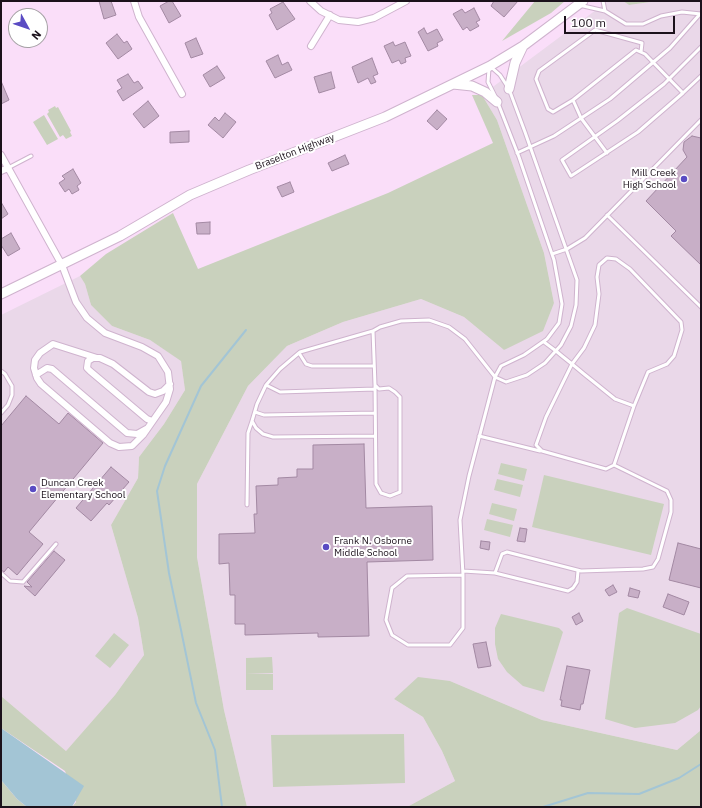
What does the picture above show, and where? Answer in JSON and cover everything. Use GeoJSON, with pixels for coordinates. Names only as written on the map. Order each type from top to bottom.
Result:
{"type":"FeatureCollection","features":[{"type":"Feature","properties":{"kind":"main road","name":"Braselton Highway"},"geometry":{"type":"LineString","coordinates":[[1,294],[120,236],[190,196],[249,170],[385,117],[490,66],[523,46],[581,3]]}},
{"type":"Feature","properties":{"kind":"main road"},"geometry":{"type":"LineString","coordinates":[[509,89],[515,63],[523,46]]}},
{"type":"Feature","properties":{"kind":"main road"},"geometry":{"type":"LineString","coordinates":[[453,84],[472,86],[486,92],[497,102]]}},
{"type":"Feature","properties":{"kind":"street"},"geometry":{"type":"LineString","coordinates":[[134,1],[139,17],[182,94]]}},
{"type":"Feature","properties":{"kind":"street"},"geometry":{"type":"LineString","coordinates":[[310,1],[321,11],[338,20],[358,22],[374,18],[406,1]]}},
{"type":"Feature","properties":{"kind":"street"},"geometry":{"type":"LineString","coordinates":[[311,46],[330,16]]}},
{"type":"Feature","properties":{"kind":"street"},"geometry":{"type":"LineString","coordinates":[[1,155],[62,265],[76,302],[87,318],[105,333],[158,356],[168,372],[170,384],[170,389],[166,402],[143,435],[132,446],[125,448],[110,443],[41,384],[34,368],[38,356],[46,347],[53,344],[113,364],[149,392],[155,394],[164,391],[170,384]]}},
{"type":"Feature","properties":{"kind":"street"},"geometry":{"type":"LineString","coordinates":[[1,171],[8,168]]}},
{"type":"Feature","properties":{"kind":"street"},"geometry":{"type":"LineString","coordinates":[[97,358],[93,358],[88,361],[87,368],[147,420],[152,420]]}},
{"type":"Feature","properties":{"kind":"street"},"geometry":{"type":"LineString","coordinates":[[36,375],[47,368],[52,369],[127,433],[137,434],[147,428]]}},
{"type":"Feature","properties":{"kind":"lane"},"geometry":{"type":"LineString","coordinates":[[603,1],[605,11]]}},
{"type":"Feature","properties":{"kind":"lane"},"geometry":{"type":"LineString","coordinates":[[581,3],[605,11],[626,24],[643,24],[661,16],[682,12],[700,14]]}},
{"type":"Feature","properties":{"kind":"lane"},"geometry":{"type":"LineString","coordinates":[[517,153],[554,136],[610,99],[670,48],[700,14]]}},
{"type":"Feature","properties":{"kind":"lane"},"geometry":{"type":"LineString","coordinates":[[640,52],[642,43],[595,30],[539,71],[536,80],[548,109],[553,112],[573,100],[636,50],[640,52],[645,54],[683,93]]}},
{"type":"Feature","properties":{"kind":"lane"},"geometry":{"type":"LineString","coordinates":[[701,47],[669,79],[595,137],[562,160],[571,176],[638,132],[701,76]]}},
{"type":"Feature","properties":{"kind":"lane"},"geometry":{"type":"LineString","coordinates":[[248,505],[248,434],[254,412],[266,384],[280,369],[299,353],[401,321],[429,320],[449,327],[465,339],[494,378],[506,382],[527,375],[545,363],[561,346],[571,326],[576,305],[577,280],[531,147],[509,89],[500,75],[490,66]]}},
{"type":"Feature","properties":{"kind":"lane"},"geometry":{"type":"LineString","coordinates":[[490,66],[488,82],[517,153],[552,254],[562,304],[559,323],[544,342],[524,355],[501,366],[494,378],[469,476],[460,520],[463,573],[463,628],[450,645],[408,645],[392,635],[386,620],[392,588],[407,576],[463,573],[495,573],[568,592],[577,582],[578,571]]}},
{"type":"Feature","properties":{"kind":"lane"},"geometry":{"type":"LineString","coordinates":[[573,100],[581,118],[607,153]]}},
{"type":"Feature","properties":{"kind":"lane"},"geometry":{"type":"LineString","coordinates":[[552,254],[567,249],[584,238],[701,120]]}},
{"type":"Feature","properties":{"kind":"lane"},"geometry":{"type":"LineString","coordinates":[[8,168],[31,156]]}},
{"type":"Feature","properties":{"kind":"lane"},"geometry":{"type":"LineString","coordinates":[[608,215],[701,307]]}},
{"type":"Feature","properties":{"kind":"lane"},"geometry":{"type":"LineString","coordinates":[[479,436],[542,451],[606,469],[614,465],[634,406],[648,372],[667,364],[674,356],[682,330],[681,322],[630,269],[616,259],[607,258],[599,265],[596,277],[599,294],[595,325],[584,348],[572,364],[546,417],[536,445],[542,451]]}},
{"type":"Feature","properties":{"kind":"lane"},"geometry":{"type":"LineString","coordinates":[[266,384],[280,392],[375,387],[379,389],[389,388],[395,392],[400,398],[400,492],[390,496],[381,494],[376,484],[375,387],[373,331]]}},
{"type":"Feature","properties":{"kind":"lane"},"geometry":{"type":"LineString","coordinates":[[544,342],[615,399],[634,406]]}},
{"type":"Feature","properties":{"kind":"lane"},"geometry":{"type":"LineString","coordinates":[[299,353],[306,364],[312,366],[374,366]]}},
{"type":"Feature","properties":{"kind":"lane"},"geometry":{"type":"LineString","coordinates":[[1,371],[10,381],[12,390],[8,405],[1,413]]}},
{"type":"Feature","properties":{"kind":"lane"},"geometry":{"type":"LineString","coordinates":[[254,412],[264,415],[375,413]]}},
{"type":"Feature","properties":{"kind":"lane"},"geometry":{"type":"LineString","coordinates":[[252,421],[256,428],[263,434],[273,437],[375,436]]}},
{"type":"Feature","properties":{"kind":"lane"},"geometry":{"type":"LineString","coordinates":[[495,573],[502,554],[507,552],[578,571],[643,569],[654,567],[658,559],[671,512],[671,500],[667,491],[614,465]]}},
{"type":"Feature","properties":{"kind":"lane"},"geometry":{"type":"LineString","coordinates":[[1,574],[10,581],[23,582],[56,544]]}},
{"type":"Feature","properties":{"kind":"shaded area"},"geometry":{"type":"Polygon","coordinates":[[[608,1],[623,1],[629,5],[658,1],[701,1],[701,730],[677,750],[542,720],[450,681],[394,699],[423,717],[442,751],[455,781],[407,807],[247,807],[224,710],[197,557],[197,484],[248,386],[287,346],[343,322],[421,299],[464,317],[504,350],[554,303],[544,253],[497,120],[482,95],[608,1]]]}},
{"type":"Feature","properties":{"kind":"shaded area"},"geometry":{"type":"Polygon","coordinates":[[[80,276],[85,284],[91,305],[112,326],[150,340],[181,360],[185,390],[164,424],[139,457],[138,478],[111,525],[138,618],[144,655],[115,695],[66,751],[1,696],[1,315],[80,276]]]}},
{"type":"Feature","properties":{"kind":"green space"},"geometry":{"type":"Polygon","coordinates":[[[535,1],[565,1],[551,13],[502,41],[535,1]]]}},
{"type":"Feature","properties":{"kind":"green space"},"geometry":{"type":"Polygon","coordinates":[[[623,1],[658,1],[629,5],[623,1]]]}},
{"type":"Feature","properties":{"kind":"green space"},"geometry":{"type":"Polygon","coordinates":[[[472,95],[482,95],[497,120],[544,253],[554,303],[543,331],[504,350],[464,317],[421,299],[343,322],[287,346],[248,386],[197,484],[197,557],[224,710],[247,807],[72,807],[76,802],[65,771],[1,728],[1,696],[66,751],[115,695],[144,655],[138,618],[111,525],[138,478],[139,457],[164,424],[185,390],[181,361],[150,340],[112,326],[91,305],[85,284],[80,276],[106,254],[173,213],[198,269],[388,193],[493,143],[472,95]]]}},
{"type":"Feature","properties":{"kind":"green space"},"geometry":{"type":"Polygon","coordinates":[[[55,106],[56,108],[58,107],[71,131],[72,136],[66,139],[63,135],[60,137],[47,114],[49,112],[48,110],[55,106]]]}},
{"type":"Feature","properties":{"kind":"green space"},"geometry":{"type":"Polygon","coordinates":[[[44,115],[58,139],[47,145],[33,122],[44,115]]]}},
{"type":"Feature","properties":{"kind":"green space"},"geometry":{"type":"Polygon","coordinates":[[[501,463],[527,469],[524,481],[498,474],[501,463]]]}},
{"type":"Feature","properties":{"kind":"green space"},"geometry":{"type":"Polygon","coordinates":[[[544,475],[664,504],[651,555],[532,527],[544,475]]]}},
{"type":"Feature","properties":{"kind":"green space"},"geometry":{"type":"Polygon","coordinates":[[[497,479],[523,485],[520,497],[494,490],[497,479]]]}},
{"type":"Feature","properties":{"kind":"green space"},"geometry":{"type":"Polygon","coordinates":[[[492,503],[517,509],[514,521],[489,514],[492,503]]]}},
{"type":"Feature","properties":{"kind":"green space"},"geometry":{"type":"Polygon","coordinates":[[[487,519],[513,525],[510,537],[484,530],[487,519]]]}},
{"type":"Feature","properties":{"kind":"green space"},"geometry":{"type":"Polygon","coordinates":[[[627,608],[701,634],[701,706],[698,710],[675,723],[635,728],[605,719],[619,613],[627,608]]]}},
{"type":"Feature","properties":{"kind":"green space"},"geometry":{"type":"Polygon","coordinates":[[[501,614],[559,628],[563,632],[544,692],[523,686],[507,672],[498,659],[495,644],[495,628],[501,614]]]}},
{"type":"Feature","properties":{"kind":"green space"},"geometry":{"type":"Polygon","coordinates":[[[114,633],[129,645],[110,668],[95,656],[114,633]]]}},
{"type":"Feature","properties":{"kind":"green space"},"geometry":{"type":"Polygon","coordinates":[[[272,657],[273,673],[246,674],[246,658],[272,657]]]}},
{"type":"Feature","properties":{"kind":"green space"},"geometry":{"type":"Polygon","coordinates":[[[246,674],[273,674],[273,690],[246,690],[246,674]]]}},
{"type":"Feature","properties":{"kind":"green space"},"geometry":{"type":"Polygon","coordinates":[[[418,677],[450,681],[542,720],[677,750],[701,730],[701,807],[407,807],[455,781],[442,751],[423,717],[394,699],[418,677]]]}},
{"type":"Feature","properties":{"kind":"green space"},"geometry":{"type":"Polygon","coordinates":[[[404,734],[405,783],[273,787],[271,735],[404,734]]]}},
{"type":"Feature","properties":{"kind":"green space"},"geometry":{"type":"Polygon","coordinates":[[[1,780],[17,799],[27,807],[1,807],[1,780]]]}},
{"type":"Feature","properties":{"kind":"water"},"geometry":{"type":"Polygon","coordinates":[[[1,728],[84,786],[72,807],[27,807],[17,799],[1,780],[1,728]]]}},
{"type":"Feature","properties":{"kind":"building"},"geometry":{"type":"Polygon","coordinates":[[[99,1],[111,1],[116,15],[104,19],[99,1]]]}},
{"type":"Feature","properties":{"kind":"building"},"geometry":{"type":"Polygon","coordinates":[[[172,1],[181,16],[169,23],[160,6],[172,1]]]}},
{"type":"Feature","properties":{"kind":"building"},"geometry":{"type":"Polygon","coordinates":[[[494,1],[518,1],[504,17],[491,6],[494,1]]]}},
{"type":"Feature","properties":{"kind":"building"},"geometry":{"type":"Polygon","coordinates":[[[283,2],[295,19],[277,30],[269,15],[272,13],[270,9],[283,2]]]}},
{"type":"Feature","properties":{"kind":"building"},"geometry":{"type":"Polygon","coordinates":[[[474,8],[480,20],[476,22],[479,26],[470,31],[467,27],[463,30],[453,14],[462,9],[465,13],[474,8]]]}},
{"type":"Feature","properties":{"kind":"building"},"geometry":{"type":"Polygon","coordinates":[[[424,28],[427,34],[437,29],[443,40],[437,43],[438,46],[428,51],[418,32],[424,28]]]}},
{"type":"Feature","properties":{"kind":"building"},"geometry":{"type":"Polygon","coordinates":[[[117,34],[124,43],[127,41],[132,49],[118,59],[106,43],[117,34]]]}},
{"type":"Feature","properties":{"kind":"building"},"geometry":{"type":"Polygon","coordinates":[[[196,38],[203,54],[191,58],[185,43],[196,38]]]}},
{"type":"Feature","properties":{"kind":"building"},"geometry":{"type":"Polygon","coordinates":[[[393,42],[395,46],[405,42],[411,56],[405,58],[406,62],[401,64],[399,60],[392,63],[384,46],[393,42]]]}},
{"type":"Feature","properties":{"kind":"building"},"geometry":{"type":"Polygon","coordinates":[[[278,55],[282,65],[288,62],[292,70],[275,78],[266,61],[278,55]]]}},
{"type":"Feature","properties":{"kind":"building"},"geometry":{"type":"Polygon","coordinates":[[[372,58],[378,74],[373,76],[376,82],[371,84],[368,78],[358,83],[352,67],[372,58]]]}},
{"type":"Feature","properties":{"kind":"building"},"geometry":{"type":"Polygon","coordinates":[[[217,66],[225,78],[210,87],[203,75],[217,66]]]}},
{"type":"Feature","properties":{"kind":"building"},"geometry":{"type":"Polygon","coordinates":[[[331,72],[335,88],[319,93],[314,77],[331,72]]]}},
{"type":"Feature","properties":{"kind":"building"},"geometry":{"type":"Polygon","coordinates":[[[128,74],[134,83],[138,81],[143,88],[123,101],[117,91],[122,88],[117,80],[128,74]]]}},
{"type":"Feature","properties":{"kind":"building"},"geometry":{"type":"Polygon","coordinates":[[[1,81],[9,100],[1,104],[1,81]]]}},
{"type":"Feature","properties":{"kind":"building"},"geometry":{"type":"Polygon","coordinates":[[[148,101],[159,116],[144,128],[133,114],[148,101]]]}},
{"type":"Feature","properties":{"kind":"building"},"geometry":{"type":"Polygon","coordinates":[[[437,110],[447,119],[437,130],[427,121],[437,110]]]}},
{"type":"Feature","properties":{"kind":"building"},"geometry":{"type":"Polygon","coordinates":[[[225,113],[236,122],[223,138],[208,125],[215,117],[219,121],[225,113]]]}},
{"type":"Feature","properties":{"kind":"building"},"geometry":{"type":"Polygon","coordinates":[[[189,131],[189,142],[170,143],[170,132],[189,131]]]}},
{"type":"Feature","properties":{"kind":"building","name":"Mill Creek High School"},"geometry":{"type":"Polygon","coordinates":[[[692,136],[701,138],[701,265],[671,236],[676,231],[646,201],[687,157],[683,150],[684,142],[692,136]]]}},
{"type":"Feature","properties":{"kind":"building"},"geometry":{"type":"Polygon","coordinates":[[[345,155],[349,164],[332,171],[328,163],[345,155]]]}},
{"type":"Feature","properties":{"kind":"building"},"geometry":{"type":"Polygon","coordinates":[[[73,169],[81,183],[77,186],[79,190],[72,194],[69,189],[65,192],[59,183],[65,179],[62,176],[73,169]]]}},
{"type":"Feature","properties":{"kind":"building"},"geometry":{"type":"Polygon","coordinates":[[[290,182],[294,192],[282,197],[277,187],[290,182]]]}},
{"type":"Feature","properties":{"kind":"building"},"geometry":{"type":"Polygon","coordinates":[[[1,202],[8,214],[1,219],[1,202]]]}},
{"type":"Feature","properties":{"kind":"building"},"geometry":{"type":"Polygon","coordinates":[[[210,222],[210,234],[197,234],[196,223],[210,222]]]}},
{"type":"Feature","properties":{"kind":"building"},"geometry":{"type":"Polygon","coordinates":[[[11,233],[20,249],[8,256],[1,245],[1,239],[11,233]]]}},
{"type":"Feature","properties":{"kind":"building","name":"Duncan Creek Elementary School"},"geometry":{"type":"Polygon","coordinates":[[[26,396],[59,424],[68,413],[103,443],[29,532],[43,544],[17,575],[8,567],[4,572],[1,570],[1,426],[26,396]]]}},
{"type":"Feature","properties":{"kind":"building","name":"Frank N. Osborne Middle School"},"geometry":{"type":"Polygon","coordinates":[[[364,444],[366,508],[432,506],[433,560],[367,562],[369,636],[318,637],[318,633],[245,635],[245,624],[235,624],[235,595],[230,595],[229,563],[219,564],[219,534],[255,533],[254,514],[257,514],[256,486],[278,485],[278,478],[297,477],[297,469],[313,469],[313,445],[364,444]]]}},
{"type":"Feature","properties":{"kind":"building"},"geometry":{"type":"Polygon","coordinates":[[[111,467],[129,482],[109,505],[107,503],[91,521],[76,508],[111,467]]]}},
{"type":"Feature","properties":{"kind":"building"},"geometry":{"type":"Polygon","coordinates":[[[520,528],[527,529],[525,542],[517,541],[520,528]]]}},
{"type":"Feature","properties":{"kind":"building"},"geometry":{"type":"Polygon","coordinates":[[[481,541],[490,542],[489,550],[480,548],[481,541]]]}},
{"type":"Feature","properties":{"kind":"building"},"geometry":{"type":"Polygon","coordinates":[[[678,543],[701,549],[701,588],[669,580],[678,543]]]}},
{"type":"Feature","properties":{"kind":"building"},"geometry":{"type":"Polygon","coordinates":[[[54,551],[65,560],[35,596],[24,586],[32,587],[27,582],[54,551]]]}},
{"type":"Feature","properties":{"kind":"building"},"geometry":{"type":"Polygon","coordinates":[[[613,585],[617,592],[609,596],[605,590],[613,585]]]}},
{"type":"Feature","properties":{"kind":"building"},"geometry":{"type":"Polygon","coordinates":[[[630,588],[640,591],[638,598],[628,596],[630,588]]]}},
{"type":"Feature","properties":{"kind":"building"},"geometry":{"type":"Polygon","coordinates":[[[668,594],[689,602],[684,615],[663,607],[668,594]]]}},
{"type":"Feature","properties":{"kind":"building"},"geometry":{"type":"Polygon","coordinates":[[[579,613],[583,621],[576,625],[572,617],[579,613]]]}},
{"type":"Feature","properties":{"kind":"building"},"geometry":{"type":"Polygon","coordinates":[[[486,642],[491,666],[478,668],[473,644],[486,642]]]}},
{"type":"Feature","properties":{"kind":"building"},"geometry":{"type":"Polygon","coordinates":[[[567,666],[590,670],[583,704],[581,704],[580,710],[561,706],[562,700],[560,700],[567,666]]]}},
{"type":"Feature","properties":{"kind":"waterway"},"geometry":{"type":"LineString","coordinates":[[222,807],[215,750],[196,703],[169,573],[157,491],[165,466],[201,386],[246,330]]}},
{"type":"Feature","properties":{"kind":"waterway"},"geometry":{"type":"LineString","coordinates":[[543,807],[588,793],[639,794],[679,778],[701,764]]}},
{"type":"Feature","properties":{"kind":"place","name":"Mill Creek High School"},"geometry":{"type":"Point","coordinates":[684,179]}},
{"type":"Feature","properties":{"kind":"place","name":"Duncan Creek Elementary School"},"geometry":{"type":"Point","coordinates":[33,489]}},
{"type":"Feature","properties":{"kind":"place","name":"Frank N. Osborne Middle School"},"geometry":{"type":"Point","coordinates":[326,547]}}]}
